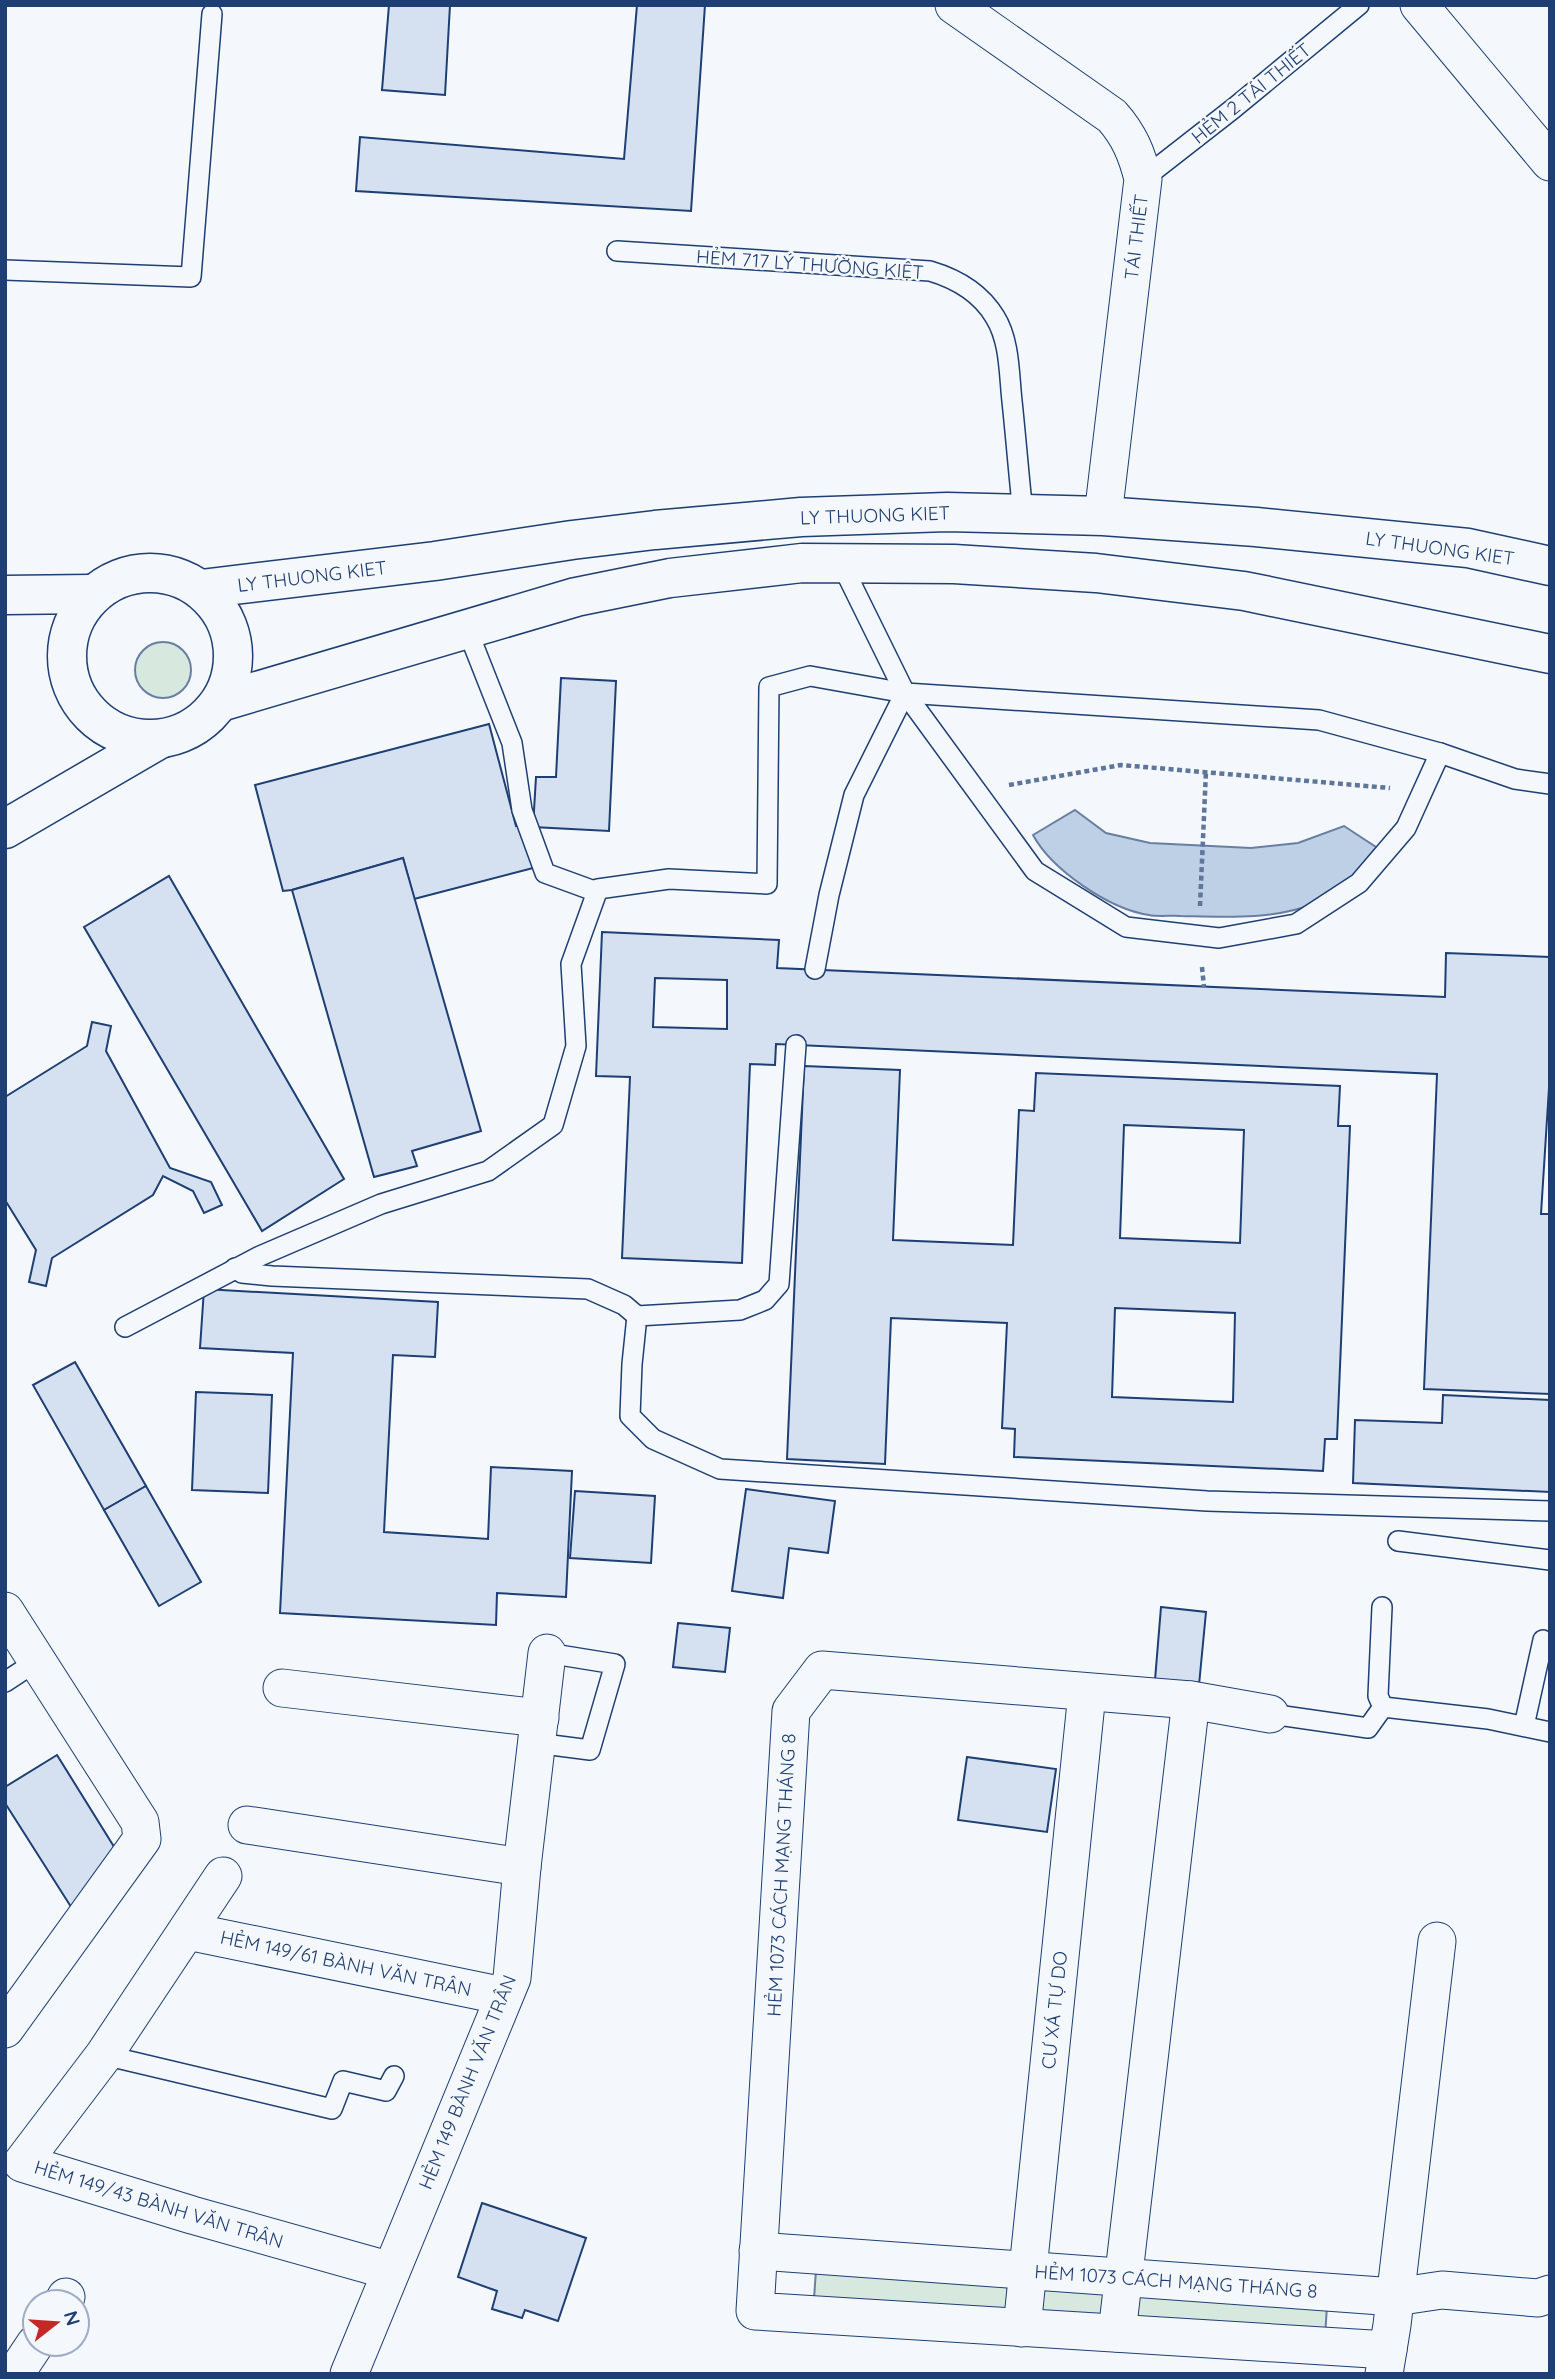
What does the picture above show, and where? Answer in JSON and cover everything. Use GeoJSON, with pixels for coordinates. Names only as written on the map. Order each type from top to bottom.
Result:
{"type":"FeatureCollection","features":[{"type":"Feature","properties":{"kind":"main road","name":"LY THUONG KIET"},"geometry":{"type":"LineString","coordinates":[[201,589],[668,529],[801,517],[947,512],[1103,516],[1256,527],[1468,548],[1550,566]]}},
{"type":"Feature","properties":{"kind":"main road"},"geometry":{"type":"LineString","coordinates":[[220,702],[576,597],[670,578],[802,563],[954,564],[1096,573],[1244,591],[1550,654]]}},
{"type":"Feature","properties":{"kind":"main road"},"geometry":{"type":"LineString","coordinates":[[5,829],[158,740],[193,727],[220,702],[230,680],[233,655],[229,630],[218,607],[201,589],[178,577],[150,571],[119,576],[92,594],[71,626],[66,656],[72,689],[81,704],[100,724],[129,737],[158,740]]}},
{"type":"Feature","properties":{"kind":"main road"},"geometry":{"type":"LineString","coordinates":[[5,595],[92,594]]}},
{"type":"Feature","properties":{"kind":"street","name":"TÁI THIẾT"},"geometry":{"type":"LineString","coordinates":[[954,5],[1112,116],[1126,132],[1137,155],[1143,179],[1103,516]]}},
{"type":"Feature","properties":{"kind":"street"},"geometry":{"type":"LineString","coordinates":[[1419,5],[1550,162]]}},
{"type":"Feature","properties":{"kind":"street"},"geometry":{"type":"LineString","coordinates":[[5,1611],[140,1822],[142,1839],[5,2029]]}},
{"type":"Feature","properties":{"kind":"street","name":"HẺM 149 BÀNH VĂN TRÂN"},"geometry":{"type":"LineString","coordinates":[[349,2374],[512,1978],[547,1653]]}},
{"type":"Feature","properties":{"kind":"street","name":"HẺM 1073 CÁCH MẠNG THÁNG 8"},"geometry":{"type":"LineString","coordinates":[[1270,1714],[1191,1700],[822,1670],[791,1711],[755,2311],[1117,2333],[1386,2362]]}},
{"type":"Feature","properties":{"kind":"street"},"geometry":{"type":"LineString","coordinates":[[282,1688],[538,1730]]}},
{"type":"Feature","properties":{"kind":"street","name":"CƯ XÁ TỰ DO"},"geometry":{"type":"LineString","coordinates":[[1022,2328],[1087,1693]]}},
{"type":"Feature","properties":{"kind":"street"},"geometry":{"type":"LineString","coordinates":[[1117,2333],[1191,1700]]}},
{"type":"Feature","properties":{"kind":"street"},"geometry":{"type":"LineString","coordinates":[[247,1825],[522,1867]]}},
{"type":"Feature","properties":{"kind":"street","name":"HẺM 149/43 BÀNH VĂN TRÂN"},"geometry":{"type":"LineString","coordinates":[[223,1876],[104,2054],[22,2163],[391,2272]]}},
{"type":"Feature","properties":{"kind":"street","name":"HẺM 149/61 BÀNH VĂN TRÂN"},"geometry":{"type":"LineString","coordinates":[[187,1931],[505,1996]]}},
{"type":"Feature","properties":{"kind":"street"},"geometry":{"type":"LineString","coordinates":[[1386,2362],[1437,1941]]}},
{"type":"Feature","properties":{"kind":"street","name":"HẺM 1073 CÁCH MẠNG THÁNG 8"},"geometry":{"type":"LineString","coordinates":[[758,2250],[1395,2297],[1442,2290],[1538,2298],[1550,2294]]}},
{"type":"Feature","properties":{"kind":"street"},"geometry":{"type":"LineString","coordinates":[[15,2374],[26,2358]]}},
{"type":"Feature","properties":{"kind":"lane","name":"HẺM 2 TÁI THIẾT"},"geometry":{"type":"LineString","coordinates":[[1143,179],[1359,5]]}},
{"type":"Feature","properties":{"kind":"lane"},"geometry":{"type":"LineString","coordinates":[[5,270],[191,277],[212,13]]}},
{"type":"Feature","properties":{"kind":"lane","name":"HẺM 717 LÝ THƯỜNG KIỆT"},"geometry":{"type":"LineString","coordinates":[[617,251],[930,271],[962,284],[979,297],[996,318],[1006,346],[1023,514]]}},
{"type":"Feature","properties":{"kind":"lane"},"geometry":{"type":"LineString","coordinates":[[841,563],[905,693],[1035,871],[1126,927],[1219,938],[1296,924],[1359,883],[1406,828],[1440,753]]}},
{"type":"Feature","properties":{"kind":"lane"},"geometry":{"type":"LineString","coordinates":[[467,629],[512,743],[522,810],[545,873],[597,892]]}},
{"type":"Feature","properties":{"kind":"lane"},"geometry":{"type":"LineString","coordinates":[[125,1327],[235,1268],[381,1204],[488,1171],[553,1125],[576,1046],[571,964],[598,889],[669,879],[767,884],[769,687],[810,676],[905,693],[1319,720],[1440,753],[1515,779],[1550,784]]}},
{"type":"Feature","properties":{"kind":"lane"},"geometry":{"type":"LineString","coordinates":[[815,969],[854,795],[905,693]]}},
{"type":"Feature","properties":{"kind":"lane"},"geometry":{"type":"LineString","coordinates":[[235,1268],[242,1273],[272,1276],[588,1289],[624,1305],[637,1316],[740,1310],[765,1300],[779,1284],[796,1045]]}},
{"type":"Feature","properties":{"kind":"lane"},"geometry":{"type":"LineString","coordinates":[[637,1316],[630,1416],[653,1439],[720,1469],[1207,1501],[1550,1511]]}},
{"type":"Feature","properties":{"kind":"lane"},"geometry":{"type":"LineString","coordinates":[[1398,1541],[1550,1560]]}},
{"type":"Feature","properties":{"kind":"lane"},"geometry":{"type":"LineString","coordinates":[[1382,1607],[1378,1696],[1383,1707]]}},
{"type":"Feature","properties":{"kind":"lane"},"geometry":{"type":"LineString","coordinates":[[1524,1727],[1543,1640]]}},
{"type":"Feature","properties":{"kind":"lane"},"geometry":{"type":"LineString","coordinates":[[538,1730],[590,1750],[615,1664],[547,1653]]}},
{"type":"Feature","properties":{"kind":"lane"},"geometry":{"type":"LineString","coordinates":[[5,1682],[37,1661]]}},
{"type":"Feature","properties":{"kind":"lane"},"geometry":{"type":"LineString","coordinates":[[1270,1714],[1368,1728],[1383,1707]]}},
{"type":"Feature","properties":{"kind":"lane"},"geometry":{"type":"LineString","coordinates":[[1383,1707],[1488,1719],[1550,1732]]}},
{"type":"Feature","properties":{"kind":"lane"},"geometry":{"type":"LineString","coordinates":[[104,2054],[332,2109],[343,2081],[386,2091],[394,2076]]}},
{"type":"Feature","properties":{"kind":"path"},"geometry":{"type":"LineString","coordinates":[[976,790],[1121,765],[1422,792]]}},
{"type":"Feature","properties":{"kind":"path"},"geometry":{"type":"LineString","coordinates":[[1204,987],[1199,936],[1206,771]]}},
{"type":"Feature","properties":{"kind":"shaded area"},"geometry":{"type":"Polygon","coordinates":[[[157,642],[169,642],[179,646],[187,654],[191,670],[187,686],[179,694],[169,698],[157,698],[147,694],[139,686],[135,676],[135,664],[139,654],[147,646],[157,642]]]}},
{"type":"Feature","properties":{"kind":"shaded area"},"geometry":{"type":"Polygon","coordinates":[[[816,2270],[1008,2284],[1006,2314],[814,2299],[816,2270]]]}},
{"type":"Feature","properties":{"kind":"shaded area"},"geometry":{"type":"Polygon","coordinates":[[[1043,2282],[1104,2286],[1101,2320],[1041,2316],[1043,2282]]]}},
{"type":"Feature","properties":{"kind":"shaded area"},"geometry":{"type":"Polygon","coordinates":[[[1134,2290],[1327,2306],[1325,2337],[1132,2321],[1134,2290]]]}},
{"type":"Feature","properties":{"kind":"water"},"geometry":{"type":"Polygon","coordinates":[[[1075,810],[1106,833],[1150,843],[1251,848],[1298,843],[1344,826],[1379,849],[1350,880],[1332,894],[1298,909],[1248,916],[1153,916],[1117,905],[1083,886],[1042,848],[1033,835],[1075,810]]]}},
{"type":"Feature","properties":{"kind":"building"},"geometry":{"type":"Polygon","coordinates":[[[389,5],[450,5],[445,95],[382,90],[389,5]]]}},
{"type":"Feature","properties":{"kind":"building"},"geometry":{"type":"Polygon","coordinates":[[[637,5],[705,5],[691,211],[356,191],[360,137],[624,159],[637,5]]]}},
{"type":"Feature","properties":{"kind":"building"},"geometry":{"type":"Polygon","coordinates":[[[561,678],[616,681],[609,831],[533,827],[536,777],[556,777],[561,678]]]}},
{"type":"Feature","properties":{"kind":"building"},"geometry":{"type":"Polygon","coordinates":[[[489,724],[516,826],[526,823],[537,867],[414,899],[403,858],[283,891],[255,785],[489,724]]]}},
{"type":"Feature","properties":{"kind":"building"},"geometry":{"type":"Polygon","coordinates":[[[403,858],[481,1131],[412,1151],[417,1166],[374,1177],[292,890],[403,858]]]}},
{"type":"Feature","properties":{"kind":"building"},"geometry":{"type":"Polygon","coordinates":[[[169,876],[344,1179],[262,1231],[84,927],[169,876]]]}},
{"type":"Feature","properties":{"kind":"building"},"geometry":{"type":"Polygon","coordinates":[[[602,932],[779,940],[777,968],[1445,997],[1446,953],[1550,957],[1550,1072],[1541,1214],[1550,1214],[1550,1394],[1424,1389],[1437,1074],[776,1044],[775,1065],[750,1064],[742,1263],[622,1258],[630,1077],[596,1076],[602,932]],[[655,978],[653,1027],[727,1029],[727,980],[655,978]]]}},
{"type":"Feature","properties":{"kind":"building"},"geometry":{"type":"Polygon","coordinates":[[[92,1022],[111,1026],[106,1051],[170,1168],[211,1182],[222,1205],[204,1213],[193,1191],[163,1176],[153,1195],[52,1258],[46,1286],[29,1282],[36,1250],[5,1200],[5,1097],[87,1046],[92,1022]]]}},
{"type":"Feature","properties":{"kind":"building"},"geometry":{"type":"Polygon","coordinates":[[[804,1066],[900,1070],[893,1240],[1013,1245],[1019,1110],[1034,1111],[1036,1073],[1340,1086],[1338,1126],[1350,1126],[1337,1439],[1325,1439],[1323,1471],[1014,1457],[1015,1429],[1002,1428],[1007,1323],[891,1318],[885,1464],[787,1459],[804,1066]],[[1124,1125],[1120,1238],[1240,1243],[1244,1130],[1124,1125]],[[1115,1308],[1112,1397],[1233,1402],[1235,1313],[1115,1308]]]}},
{"type":"Feature","properties":{"kind":"building"},"geometry":{"type":"Polygon","coordinates":[[[204,1289],[438,1302],[435,1357],[393,1355],[384,1532],[488,1539],[491,1467],[572,1471],[566,1597],[497,1593],[496,1625],[280,1613],[293,1353],[200,1348],[204,1289]]]}},
{"type":"Feature","properties":{"kind":"building"},"geometry":{"type":"Polygon","coordinates":[[[75,1362],[146,1486],[104,1510],[33,1385],[75,1362]]]}},
{"type":"Feature","properties":{"kind":"building"},"geometry":{"type":"Polygon","coordinates":[[[196,1392],[272,1395],[268,1493],[192,1490],[196,1392]]]}},
{"type":"Feature","properties":{"kind":"building"},"geometry":{"type":"Polygon","coordinates":[[[1443,1395],[1550,1400],[1550,1492],[1353,1483],[1355,1420],[1442,1423],[1443,1395]]]}},
{"type":"Feature","properties":{"kind":"building"},"geometry":{"type":"Polygon","coordinates":[[[146,1486],[201,1582],[159,1606],[104,1510],[146,1486]]]}},
{"type":"Feature","properties":{"kind":"building"},"geometry":{"type":"Polygon","coordinates":[[[746,1489],[835,1501],[828,1553],[789,1548],[783,1598],[732,1591],[746,1489]]]}},
{"type":"Feature","properties":{"kind":"building"},"geometry":{"type":"Polygon","coordinates":[[[575,1491],[655,1496],[651,1563],[570,1558],[575,1491]]]}},
{"type":"Feature","properties":{"kind":"building"},"geometry":{"type":"Polygon","coordinates":[[[1161,1607],[1206,1612],[1199,1685],[1155,1680],[1161,1607]]]}},
{"type":"Feature","properties":{"kind":"building"},"geometry":{"type":"Polygon","coordinates":[[[678,1623],[730,1628],[725,1672],[673,1667],[678,1623]]]}},
{"type":"Feature","properties":{"kind":"building"},"geometry":{"type":"Polygon","coordinates":[[[57,1755],[121,1858],[80,1921],[5,1803],[5,1787],[57,1755]]]}},
{"type":"Feature","properties":{"kind":"building"},"geometry":{"type":"Polygon","coordinates":[[[967,1757],[1056,1769],[1047,1832],[958,1820],[967,1757]]]}},
{"type":"Feature","properties":{"kind":"building"},"geometry":{"type":"Polygon","coordinates":[[[482,2203],[586,2238],[558,2321],[525,2310],[522,2318],[492,2309],[497,2291],[458,2277],[482,2203]]]}}]}
